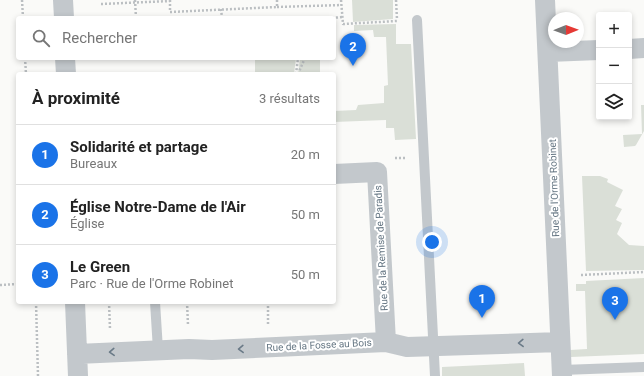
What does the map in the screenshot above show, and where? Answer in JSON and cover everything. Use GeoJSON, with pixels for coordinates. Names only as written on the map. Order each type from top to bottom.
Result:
{"type":"FeatureCollection","features":[{"type":"Feature","properties":{"kind":"street"},"geometry":{"type":"LineString","coordinates":[[63,0],[64,16]]}},
{"type":"Feature","properties":{"kind":"street","name":"Rue de l'Orme Robinet"},"geometry":{"type":"LineString","coordinates":[[545,0],[562,373]]}},
{"type":"Feature","properties":{"kind":"street"},"geometry":{"type":"LineString","coordinates":[[632,49],[644,48]]}},
{"type":"Feature","properties":{"kind":"street"},"geometry":{"type":"LineString","coordinates":[[548,52],[596,50]]}},
{"type":"Feature","properties":{"kind":"street"},"geometry":{"type":"LineString","coordinates":[[65,60],[66,72]]}},
{"type":"Feature","properties":{"kind":"street","name":"Rue de la Remise de Paradis"},"geometry":{"type":"LineString","coordinates":[[336,174],[377,172],[386,342]]}},
{"type":"Feature","properties":{"kind":"street"},"geometry":{"type":"LineString","coordinates":[[75,304],[78,376]]}},
{"type":"Feature","properties":{"kind":"street","name":"Rue de la Fosse au Bois"},"geometry":{"type":"LineString","coordinates":[[77,354],[386,342],[407,347],[560,342]]}},
{"type":"Feature","properties":{"kind":"lane"},"geometry":{"type":"LineString","coordinates":[[417,20],[435,376]]}},
{"type":"Feature","properties":{"kind":"lane"},"geometry":{"type":"LineString","coordinates":[[155,304],[158,350]]}},
{"type":"Feature","properties":{"kind":"lane"},"geometry":{"type":"LineString","coordinates":[[562,373],[644,367]]}},
{"type":"Feature","properties":{"kind":"path"},"geometry":{"type":"LineString","coordinates":[[22,0],[23,16]]}},
{"type":"Feature","properties":{"kind":"path"},"geometry":{"type":"LineString","coordinates":[[135,0],[136,16]]}},
{"type":"Feature","properties":{"kind":"path"},"geometry":{"type":"LineString","coordinates":[[101,4],[170,0],[170,12],[342,5]]}},
{"type":"Feature","properties":{"kind":"path"},"geometry":{"type":"LineString","coordinates":[[277,0],[277,7]]}},
{"type":"Feature","properties":{"kind":"path"},"geometry":{"type":"LineString","coordinates":[[341,0],[343,24],[397,21]]}},
{"type":"Feature","properties":{"kind":"path"},"geometry":{"type":"LineString","coordinates":[[221,9],[222,16]]}},
{"type":"Feature","properties":{"kind":"path"},"geometry":{"type":"LineString","coordinates":[[336,18],[342,17]]}},
{"type":"Feature","properties":{"kind":"path"},"geometry":{"type":"LineString","coordinates":[[25,60],[26,72]]}},
{"type":"Feature","properties":{"kind":"path"},"geometry":{"type":"LineString","coordinates":[[297,72],[298,60]]}},
{"type":"Feature","properties":{"kind":"path"},"geometry":{"type":"LineString","coordinates":[[298,72],[304,60]]}},
{"type":"Feature","properties":{"kind":"path"},"geometry":{"type":"LineString","coordinates":[[558,276],[644,272]]}},
{"type":"Feature","properties":{"kind":"path"},"geometry":{"type":"LineString","coordinates":[[0,285],[16,284]]}},
{"type":"Feature","properties":{"kind":"path"},"geometry":{"type":"LineString","coordinates":[[36,304],[38,376]]}},
{"type":"Feature","properties":{"kind":"path"},"geometry":{"type":"LineString","coordinates":[[187,304],[188,325]]}},
{"type":"Feature","properties":{"kind":"path"},"geometry":{"type":"LineString","coordinates":[[268,304],[269,330]]}},
{"type":"Feature","properties":{"kind":"shaded area"},"geometry":{"type":"Polygon","coordinates":[[[352,0],[393,0],[393,19],[353,22],[352,0]]]}},
{"type":"Feature","properties":{"kind":"shaded area"},"geometry":{"type":"Polygon","coordinates":[[[396,24],[396,44],[411,44],[416,139],[395,140],[394,128],[386,128],[386,120],[336,122],[336,111],[356,110],[358,105],[384,103],[384,86],[388,85],[386,37],[374,37],[373,30],[354,31],[354,25],[396,24]]]}},
{"type":"Feature","properties":{"kind":"shaded area"},"geometry":{"type":"Polygon","coordinates":[[[255,60],[296,60],[294,72],[255,72],[255,60]]]}},
{"type":"Feature","properties":{"kind":"shaded area"},"geometry":{"type":"Polygon","coordinates":[[[300,60],[320,60],[320,72],[298,72],[300,60]]]}},
{"type":"Feature","properties":{"kind":"shaded area"},"geometry":{"type":"Polygon","coordinates":[[[641,105],[644,105],[644,131],[635,146],[624,147],[623,135],[642,134],[641,105]]]}},
{"type":"Feature","properties":{"kind":"shaded area"},"geometry":{"type":"Polygon","coordinates":[[[582,176],[600,176],[608,179],[607,182],[623,190],[615,206],[622,209],[616,220],[622,223],[617,234],[629,245],[644,246],[644,270],[586,271],[582,176]]]}},
{"type":"Feature","properties":{"kind":"shaded area"},"geometry":{"type":"Polygon","coordinates":[[[644,278],[644,354],[571,357],[570,350],[587,349],[585,291],[576,291],[576,284],[586,284],[586,281],[644,278]]]}},
{"type":"Feature","properties":{"kind":"shaded area"},"geometry":{"type":"Polygon","coordinates":[[[524,363],[525,376],[442,376],[442,367],[524,363]]]}},
{"type":"Feature","properties":{"kind":"place","name":"Église Notre-Dame de l'Air"},"geometry":{"type":"Point","coordinates":[353,66]}},
{"type":"Feature","properties":{"kind":"place","name":"Solidarité et partage"},"geometry":{"type":"Point","coordinates":[482,318]}},
{"type":"Feature","properties":{"kind":"place","name":"Le Green"},"geometry":{"type":"Point","coordinates":[615,320]}}]}
